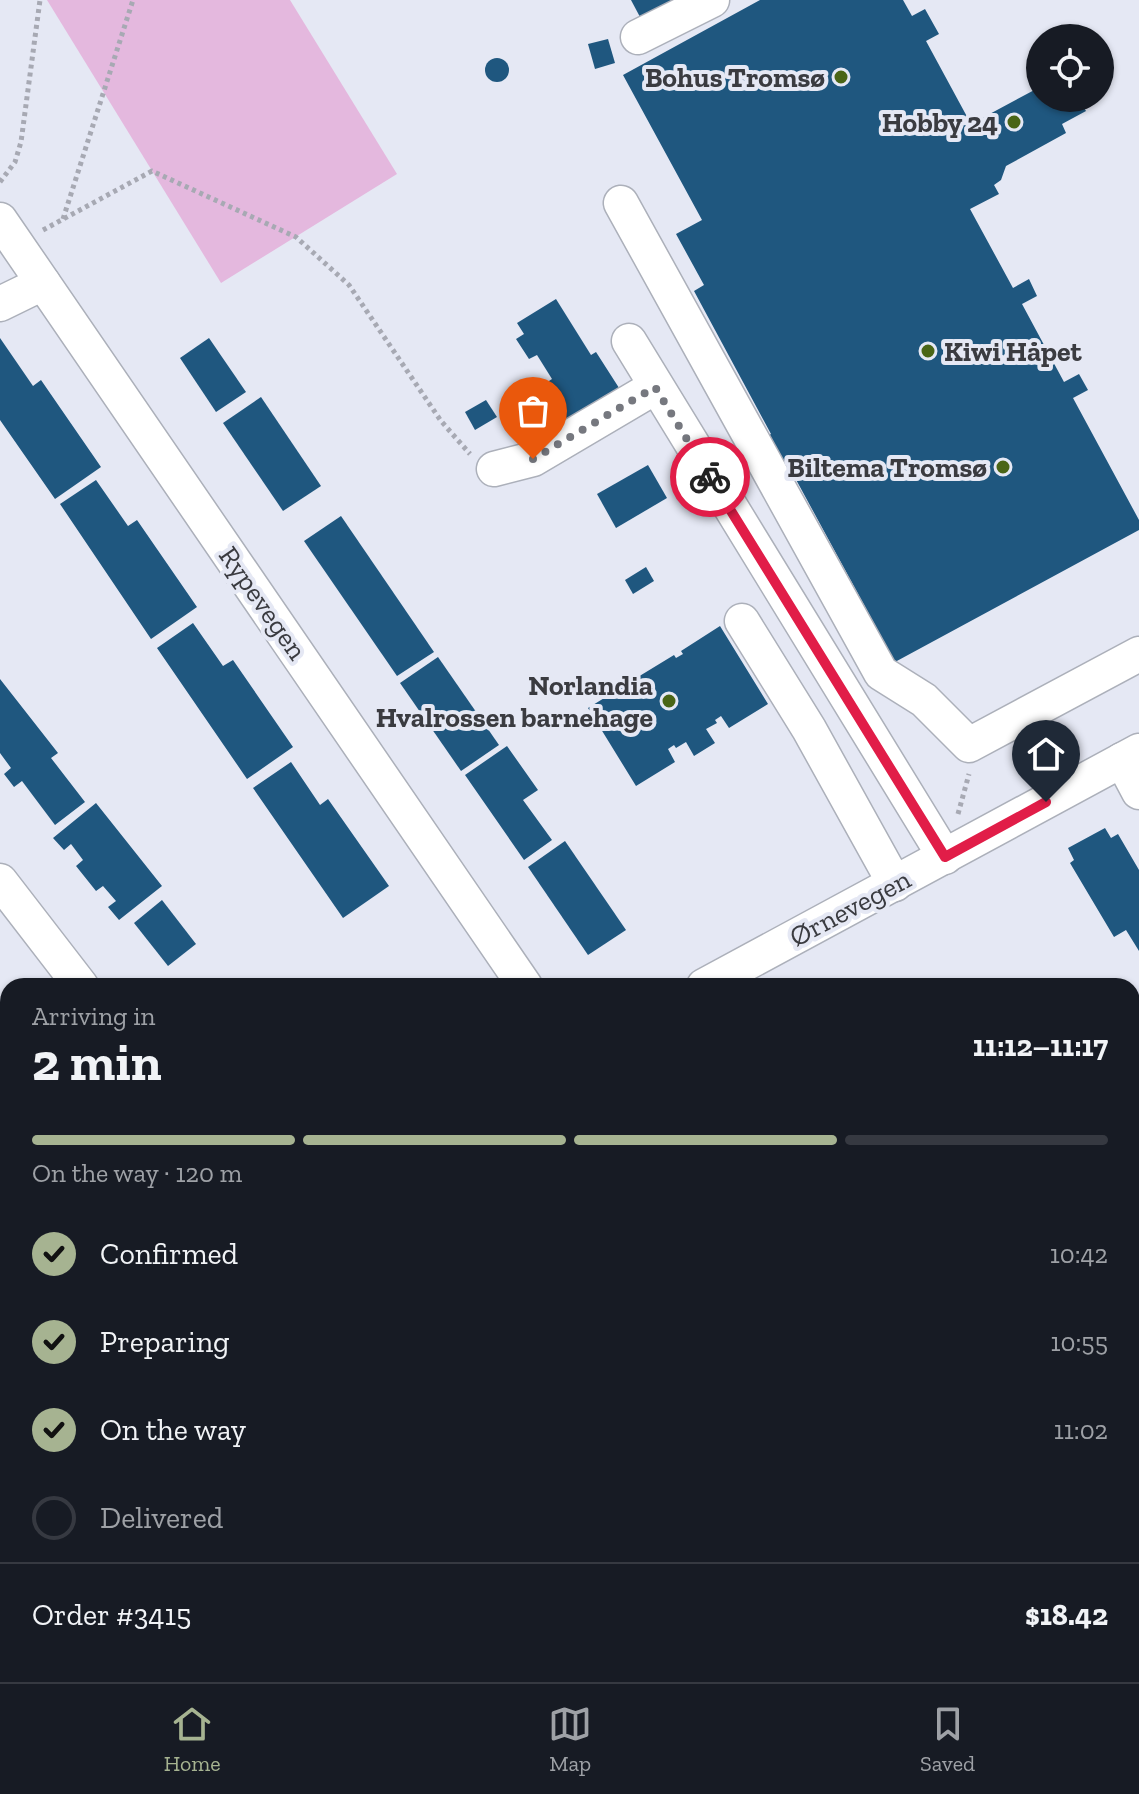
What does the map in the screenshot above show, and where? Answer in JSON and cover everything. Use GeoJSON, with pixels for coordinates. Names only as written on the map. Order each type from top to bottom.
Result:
{"type":"FeatureCollection","features":[{"type":"Feature","properties":{"kind":"street"},"geometry":{"type":"LineString","coordinates":[[638,37],[712,0]]}},
{"type":"Feature","properties":{"kind":"street"},"geometry":{"type":"LineString","coordinates":[[621,203],[881,673],[924,700],[969,745],[1139,654]]}},
{"type":"Feature","properties":{"kind":"street","name":"Rypevegen"},"geometry":{"type":"LineString","coordinates":[[8,232],[520,978]]}},
{"type":"Feature","properties":{"kind":"street"},"geometry":{"type":"LineString","coordinates":[[0,304],[43,283]]}},
{"type":"Feature","properties":{"kind":"street"},"geometry":{"type":"LineString","coordinates":[[629,341],[945,857]]}},
{"type":"Feature","properties":{"kind":"street"},"geometry":{"type":"LineString","coordinates":[[494,469],[533,459],[655,387]]}},
{"type":"Feature","properties":{"kind":"street"},"geometry":{"type":"LineString","coordinates":[[742,621],[809,729],[895,884]]}},
{"type":"Feature","properties":{"kind":"street","name":"Ørnevegen"},"geometry":{"type":"LineString","coordinates":[[740,977],[895,884],[1131,756],[1139,792]]}},
{"type":"Feature","properties":{"kind":"street"},"geometry":{"type":"LineString","coordinates":[[0,881],[75,978]]}},
{"type":"Feature","properties":{"kind":"path"},"geometry":{"type":"LineString","coordinates":[[0,182],[15,162],[21,142],[40,0]]}},
{"type":"Feature","properties":{"kind":"path"},"geometry":{"type":"LineString","coordinates":[[63,219],[133,0]]}},
{"type":"Feature","properties":{"kind":"path"},"geometry":{"type":"LineString","coordinates":[[8,232],[63,219],[152,171],[296,237],[349,285],[449,431],[474,458],[494,469]]}},
{"type":"Feature","properties":{"kind":"path"},"geometry":{"type":"LineString","coordinates":[[945,857],[969,777],[969,745]]}},
{"type":"Feature","properties":{"kind":"shaded area"},"geometry":{"type":"Polygon","coordinates":[[[47,0],[290,0],[397,174],[221,283],[47,0]]]}},
{"type":"Feature","properties":{"kind":"building"},"geometry":{"type":"Polygon","coordinates":[[[631,0],[674,0],[640,17],[631,0]]]}},
{"type":"Feature","properties":{"kind":"building"},"geometry":{"type":"Polygon","coordinates":[[[760,0],[903,0],[912,16],[925,9],[939,34],[926,41],[971,124],[1026,95],[1026,112],[1084,112],[1062,124],[1066,133],[1006,166],[1001,180],[994,185],[999,194],[970,209],[1013,288],[1029,279],[1037,296],[1022,304],[1064,382],[1079,374],[1088,390],[1073,398],[1139,520],[1139,530],[895,662],[787,463],[775,469],[760,440],[771,434],[694,291],[704,285],[676,234],[702,220],[623,75],[760,0]]]}},
{"type":"Feature","properties":{"kind":"building"},"geometry":{"type":"Polygon","coordinates":[[[608,39],[615,63],[595,69],[588,44],[608,39]]]}},
{"type":"Feature","properties":{"kind":"building"},"geometry":{"type":"Polygon","coordinates":[[[497,58],[505,62],[509,70],[505,78],[497,82],[489,78],[485,70],[489,62],[497,58]]]}},
{"type":"Feature","properties":{"kind":"building"},"geometry":{"type":"Polygon","coordinates":[[[556,299],[591,355],[596,352],[621,391],[536,444],[532,437],[527,441],[502,401],[523,388],[528,395],[552,379],[537,355],[529,359],[516,339],[524,334],[517,323],[556,299]]]}},
{"type":"Feature","properties":{"kind":"building"},"geometry":{"type":"Polygon","coordinates":[[[0,338],[33,386],[41,380],[101,467],[55,499],[0,420],[0,338]]]}},
{"type":"Feature","properties":{"kind":"building"},"geometry":{"type":"Polygon","coordinates":[[[209,338],[246,392],[216,412],[180,358],[209,338]]]}},
{"type":"Feature","properties":{"kind":"building"},"geometry":{"type":"Polygon","coordinates":[[[261,397],[321,486],[283,511],[223,423],[261,397]]]}},
{"type":"Feature","properties":{"kind":"building"},"geometry":{"type":"Polygon","coordinates":[[[486,400],[497,417],[475,430],[465,412],[486,400]]]}},
{"type":"Feature","properties":{"kind":"building"},"geometry":{"type":"Polygon","coordinates":[[[648,465],[667,498],[616,528],[597,494],[648,465]]]}},
{"type":"Feature","properties":{"kind":"building"},"geometry":{"type":"Polygon","coordinates":[[[96,480],[128,526],[137,520],[197,607],[151,639],[60,504],[96,480]]]}},
{"type":"Feature","properties":{"kind":"building"},"geometry":{"type":"Polygon","coordinates":[[[341,516],[434,652],[397,676],[304,541],[341,516]]]}},
{"type":"Feature","properties":{"kind":"building"},"geometry":{"type":"Polygon","coordinates":[[[646,567],[654,581],[633,594],[625,580],[646,567]]]}},
{"type":"Feature","properties":{"kind":"building"},"geometry":{"type":"Polygon","coordinates":[[[193,623],[223,666],[233,660],[293,747],[247,779],[157,648],[193,623]]]}},
{"type":"Feature","properties":{"kind":"building"},"geometry":{"type":"Polygon","coordinates":[[[720,626],[768,704],[729,728],[721,716],[715,720],[717,723],[706,729],[715,743],[694,756],[686,742],[676,748],[674,745],[668,749],[675,762],[636,786],[588,708],[627,684],[629,687],[635,683],[633,680],[674,655],[676,658],[683,654],[681,651],[720,626]]]}},
{"type":"Feature","properties":{"kind":"building"},"geometry":{"type":"Polygon","coordinates":[[[438,657],[499,745],[461,771],[400,683],[438,657]]]}},
{"type":"Feature","properties":{"kind":"building"},"geometry":{"type":"Polygon","coordinates":[[[0,679],[58,753],[51,758],[85,802],[55,825],[22,781],[14,787],[4,774],[11,768],[0,753],[0,679]]]}},
{"type":"Feature","properties":{"kind":"building"},"geometry":{"type":"Polygon","coordinates":[[[507,746],[538,790],[523,800],[552,840],[524,860],[465,775],[507,746]]]}},
{"type":"Feature","properties":{"kind":"building"},"geometry":{"type":"Polygon","coordinates":[[[291,762],[320,805],[328,799],[389,886],[343,918],[253,788],[291,762]]]}},
{"type":"Feature","properties":{"kind":"building"},"geometry":{"type":"Polygon","coordinates":[[[96,803],[162,886],[119,920],[108,907],[116,901],[103,886],[96,891],[76,866],[83,860],[71,844],[64,850],[53,838],[96,803]]]}},
{"type":"Feature","properties":{"kind":"building"},"geometry":{"type":"Polygon","coordinates":[[[1105,828],[1111,838],[1118,834],[1139,870],[1139,951],[1126,930],[1114,937],[1070,863],[1074,860],[1068,848],[1105,828]]]}},
{"type":"Feature","properties":{"kind":"building"},"geometry":{"type":"Polygon","coordinates":[[[565,841],[626,930],[588,955],[528,867],[565,841]]]}},
{"type":"Feature","properties":{"kind":"building"},"geometry":{"type":"Polygon","coordinates":[[[162,900],[196,944],[168,966],[134,923],[162,900]]]}},
{"type":"Feature","properties":{"kind":"way so far"},"geometry":{"type":"LineString","coordinates":[[533,459],[655,387],[710,477]]}},
{"type":"Feature","properties":{"kind":"place","name":"Bohus Tromsø"},"geometry":{"type":"Point","coordinates":[841,77]}},
{"type":"Feature","properties":{"kind":"place","name":"Hobby 24"},"geometry":{"type":"Point","coordinates":[1014,122]}},
{"type":"Feature","properties":{"kind":"place","name":"Kiwi Håpet"},"geometry":{"type":"Point","coordinates":[928,351]}},
{"type":"Feature","properties":{"kind":"place","name":"Biltema Tromsø"},"geometry":{"type":"Point","coordinates":[1003,467]}},
{"type":"Feature","properties":{"kind":"place","name":"Norlandia Hvalrossen barnehage"},"geometry":{"type":"Point","coordinates":[669,701]}},
{"type":"Feature","properties":{"kind":"route"},"geometry":{"type":"LineString","coordinates":[[710,477],[945,857],[1046,802]]}}]}
